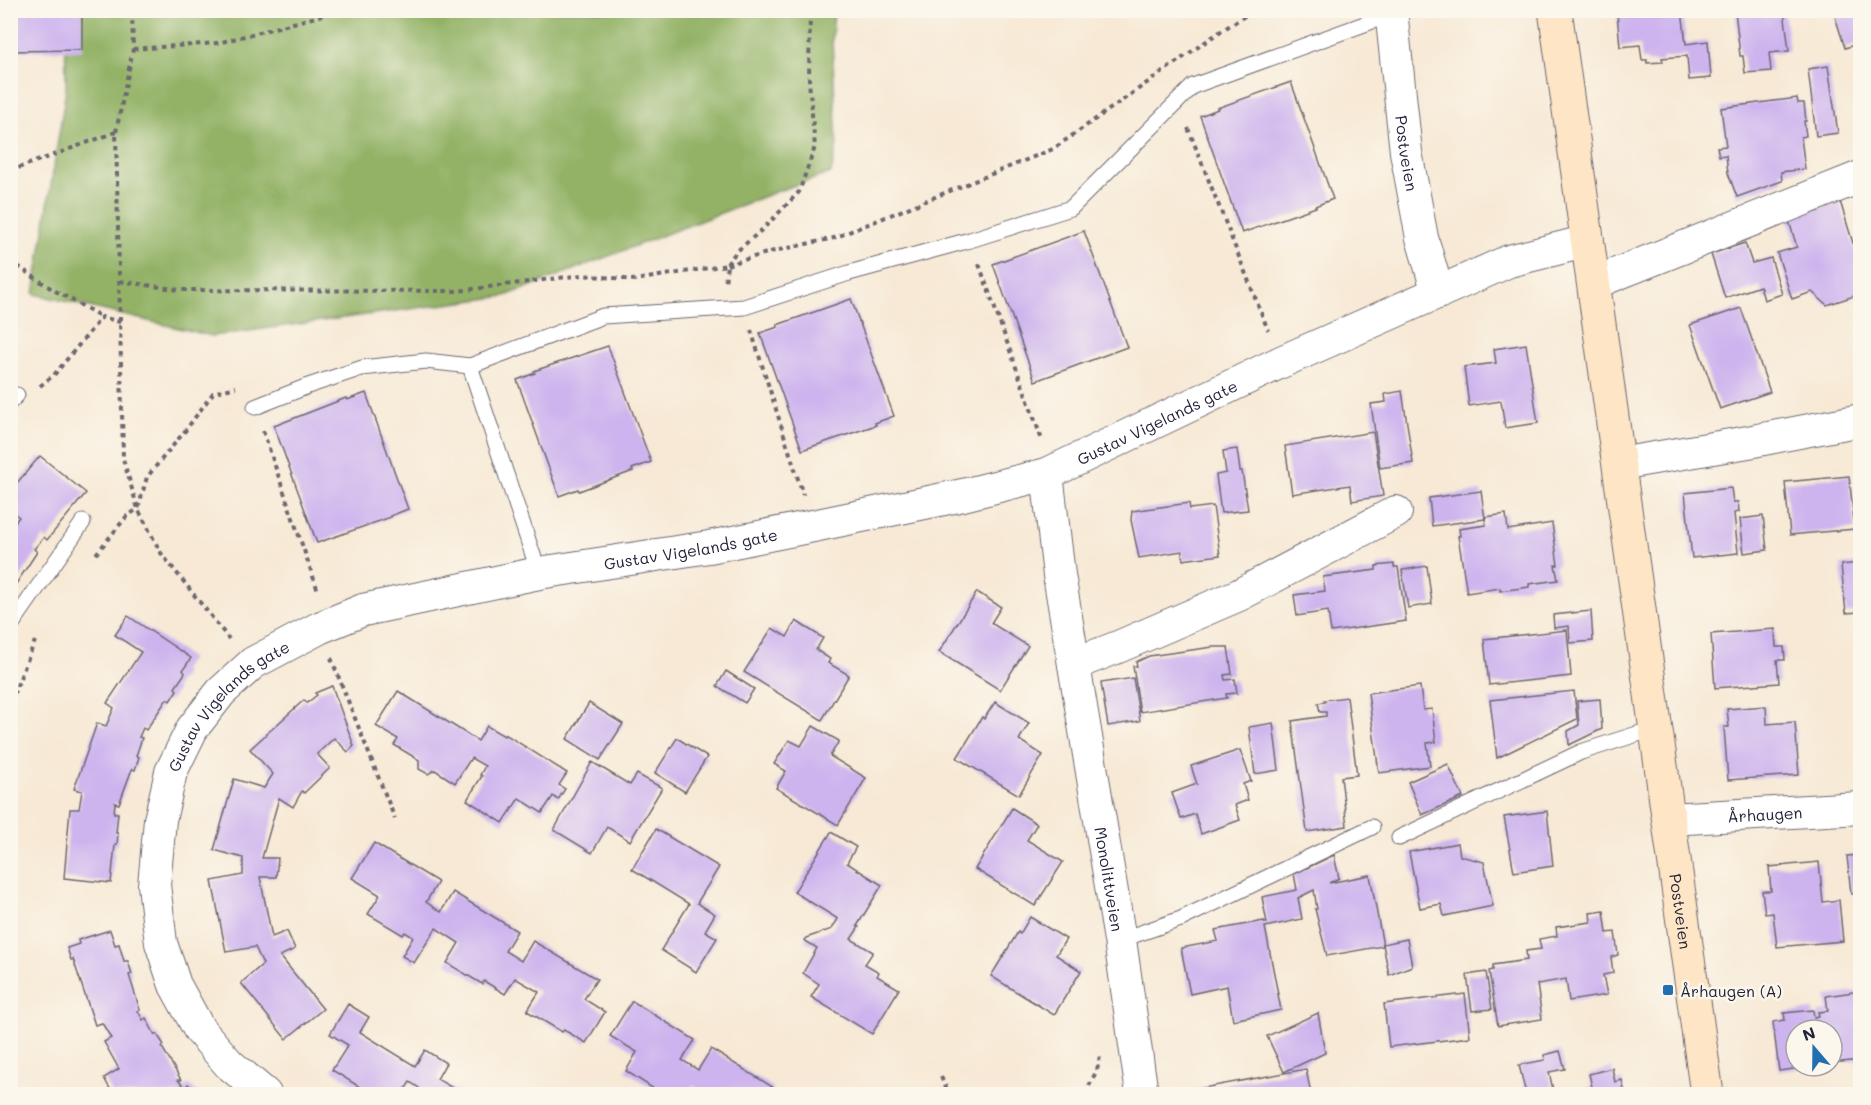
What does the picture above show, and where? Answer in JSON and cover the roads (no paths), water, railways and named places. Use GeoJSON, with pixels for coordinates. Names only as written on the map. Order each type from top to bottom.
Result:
{"type":"FeatureCollection","features":[{"type":"Feature","properties":{"kind":"street","name":"Postveien"},"geometry":{"type":"LineString","coordinates":[[1555,10],[1707,1095]]}},
{"type":"Feature","properties":{"kind":"street","name":"Postveien"},"geometry":{"type":"LineString","coordinates":[[1392,12],[1406,152],[1422,238],[1438,293]]}},
{"type":"Feature","properties":{"kind":"street"},"geometry":{"type":"LineString","coordinates":[[1594,283],[1860,177]]}},
{"type":"Feature","properties":{"kind":"street","name":"Gustav Vigelands gate"},"geometry":{"type":"LineString","coordinates":[[265,1095],[229,1064],[199,1029],[175,985],[161,943],[154,885],[160,820],[171,772],[192,729],[221,692],[253,663],[319,628],[363,610],[539,573],[709,547],[963,495],[1047,474],[1281,362],[1509,261],[1588,241]]}},
{"type":"Feature","properties":{"kind":"street"},"geometry":{"type":"LineString","coordinates":[[1619,464],[1856,421]]}},
{"type":"Feature","properties":{"kind":"street","name":"Monolittveien"},"geometry":{"type":"LineString","coordinates":[[1047,474],[1059,575],[1120,940],[1142,1095]]}},
{"type":"Feature","properties":{"kind":"street"},"geometry":{"type":"LineString","coordinates":[[1074,664],[1239,595],[1396,512]]}},
{"type":"Feature","properties":{"kind":"street","name":"Århaugen"},"geometry":{"type":"LineString","coordinates":[[1669,819],[1860,808]]}},
{"type":"Feature","properties":{"kind":"lane"},"geometry":{"type":"LineString","coordinates":[[255,407],[362,368],[426,361],[470,366],[603,316],[737,307],[970,240],[1071,208],[1193,86],[1392,12]]}},
{"type":"Feature","properties":{"kind":"lane"},"geometry":{"type":"LineString","coordinates":[[470,366],[539,573]]}},
{"type":"Feature","properties":{"kind":"lane"},"geometry":{"type":"LineString","coordinates":[[10,627],[83,522]]}},
{"type":"Feature","properties":{"kind":"lane"},"geometry":{"type":"LineString","coordinates":[[1400,838],[1581,752],[1656,728]]}},
{"type":"Feature","properties":{"kind":"lane"},"geometry":{"type":"LineString","coordinates":[[1120,940],[1181,919],[1372,827]]}},
{"type":"Feature","properties":{"kind":"place","name":"Århaugen (A)"},"geometry":{"type":"Point","coordinates":[1668,990]}}]}
